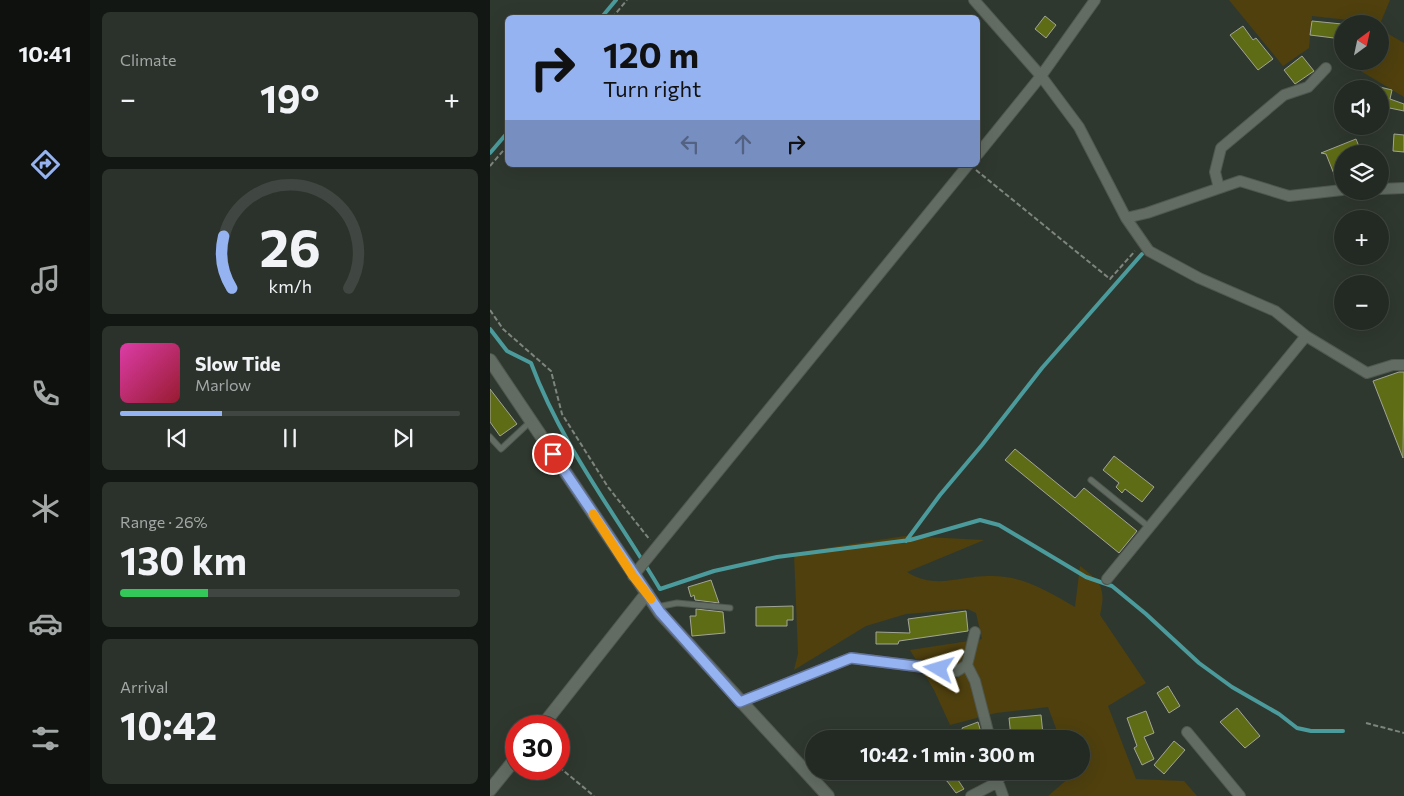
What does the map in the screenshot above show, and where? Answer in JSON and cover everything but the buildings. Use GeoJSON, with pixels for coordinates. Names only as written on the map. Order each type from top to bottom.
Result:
{"type":"FeatureCollection","features":[{"type":"Feature","properties":{"kind":"street"},"geometry":{"type":"LineString","coordinates":[[974,0],[1041,76],[1079,127],[1126,218],[1149,251],[1199,278],[1275,311],[1306,336],[1367,373],[1393,364],[1404,365]]}},
{"type":"Feature","properties":{"kind":"street"},"geometry":{"type":"LineString","coordinates":[[980,152],[1041,76],[1095,0]]}},
{"type":"Feature","properties":{"kind":"street"},"geometry":{"type":"LineString","coordinates":[[1219,188],[1216,172],[1221,148],[1284,95],[1308,86],[1326,68]]}},
{"type":"Feature","properties":{"kind":"street"},"geometry":{"type":"LineString","coordinates":[[640,566],[967,167]]}},
{"type":"Feature","properties":{"kind":"street"},"geometry":{"type":"LineString","coordinates":[[1126,218],[1147,213],[1240,181],[1289,196],[1334,191]]}},
{"type":"Feature","properties":{"kind":"street"},"geometry":{"type":"LineString","coordinates":[[1389,189],[1404,188]]}},
{"type":"Feature","properties":{"kind":"street"},"geometry":{"type":"LineString","coordinates":[[1107,579],[1306,336]]}},
{"type":"Feature","properties":{"kind":"street"},"geometry":{"type":"LineString","coordinates":[[490,360],[640,566],[648,593],[656,607],[740,702],[828,796]]}},
{"type":"Feature","properties":{"kind":"street"},"geometry":{"type":"LineString","coordinates":[[551,715],[648,593]]}},
{"type":"Feature","properties":{"kind":"street"},"geometry":{"type":"LineString","coordinates":[[740,702],[851,658],[956,671],[966,665],[975,632]]}},
{"type":"Feature","properties":{"kind":"street"},"geometry":{"type":"LineString","coordinates":[[966,665],[975,681],[988,730]]}},
{"type":"Feature","properties":{"kind":"street"},"geometry":{"type":"LineString","coordinates":[[1187,732],[1240,796]]}},
{"type":"Feature","properties":{"kind":"street"},"geometry":{"type":"LineString","coordinates":[[490,790],[505,772]]}},
{"type":"Feature","properties":{"kind":"street"},"geometry":{"type":"LineString","coordinates":[[971,796],[994,780]]}},
{"type":"Feature","properties":{"kind":"street"},"geometry":{"type":"LineString","coordinates":[[1001,780],[1003,796]]}},
{"type":"Feature","properties":{"kind":"lane"},"geometry":{"type":"LineString","coordinates":[[490,437],[501,449],[532,420]]}},
{"type":"Feature","properties":{"kind":"lane"},"geometry":{"type":"LineString","coordinates":[[1091,480],[1149,527]]}},
{"type":"Feature","properties":{"kind":"lane"},"geometry":{"type":"LineString","coordinates":[[656,607],[677,603],[730,608]]}},
{"type":"Feature","properties":{"kind":"path"},"geometry":{"type":"LineString","coordinates":[[614,15],[627,0]]}},
{"type":"Feature","properties":{"kind":"path"},"geometry":{"type":"LineString","coordinates":[[490,166],[505,148]]}},
{"type":"Feature","properties":{"kind":"path"},"geometry":{"type":"LineString","coordinates":[[971,167],[1110,279],[1135,251]]}},
{"type":"Feature","properties":{"kind":"path"},"geometry":{"type":"LineString","coordinates":[[490,310],[503,329],[551,370],[562,414],[608,487],[656,548]]}},
{"type":"Feature","properties":{"kind":"path"},"geometry":{"type":"LineString","coordinates":[[1366,723],[1404,733]]}},
{"type":"Feature","properties":{"kind":"path"},"geometry":{"type":"LineString","coordinates":[[570,776],[594,796]]}},
{"type":"Feature","properties":{"kind":"shaded area"},"geometry":{"type":"Polygon","coordinates":[[[1229,0],[1390,0],[1384,15],[1334,15],[1334,18],[1312,16],[1309,48],[1283,66],[1229,0]]]}},
{"type":"Feature","properties":{"kind":"shaded area"},"geometry":{"type":"Polygon","coordinates":[[[1389,34],[1404,43],[1404,97],[1389,88],[1389,80],[1376,80],[1359,70],[1389,70],[1389,34]]]}},
{"type":"Feature","properties":{"kind":"shaded area"},"geometry":{"type":"Polygon","coordinates":[[[905,536],[984,540],[907,572],[928,580],[938,581],[989,576],[1012,578],[1034,585],[1075,607],[1080,566],[1098,582],[1102,592],[1100,615],[1146,683],[1108,706],[1136,779],[1184,781],[1197,796],[1048,796],[1067,780],[1090,780],[1090,730],[1057,730],[1048,707],[996,713],[950,725],[934,690],[910,650],[982,639],[976,613],[968,609],[906,614],[866,626],[794,670],[798,654],[794,553],[905,536]]]}},
{"type":"Feature","properties":{"kind":"waterway"},"geometry":{"type":"LineString","coordinates":[[604,15],[616,0]]}},
{"type":"Feature","properties":{"kind":"waterway"},"geometry":{"type":"LineString","coordinates":[[490,153],[505,136]]}},
{"type":"Feature","properties":{"kind":"waterway"},"geometry":{"type":"LineString","coordinates":[[906,541],[940,495],[1042,368],[1142,254]]}},
{"type":"Feature","properties":{"kind":"waterway"},"geometry":{"type":"LineString","coordinates":[[490,329],[507,351],[531,363],[543,393],[573,451],[660,589],[714,571],[777,557],[910,540],[980,520],[999,525],[1086,577],[1112,586],[1146,614],[1199,663],[1232,687],[1279,714],[1297,728],[1311,731],[1343,731]]}},
{"type":"Feature","properties":{"kind":"slow traffic"},"geometry":{"type":"LineString","coordinates":[[593,514],[633,576],[651,599]]}},
{"type":"Feature","properties":{"kind":"route"},"geometry":{"type":"LineString","coordinates":[[553,454],[633,576],[648,593],[660,612],[740,702],[851,658],[939,669]]}}]}
